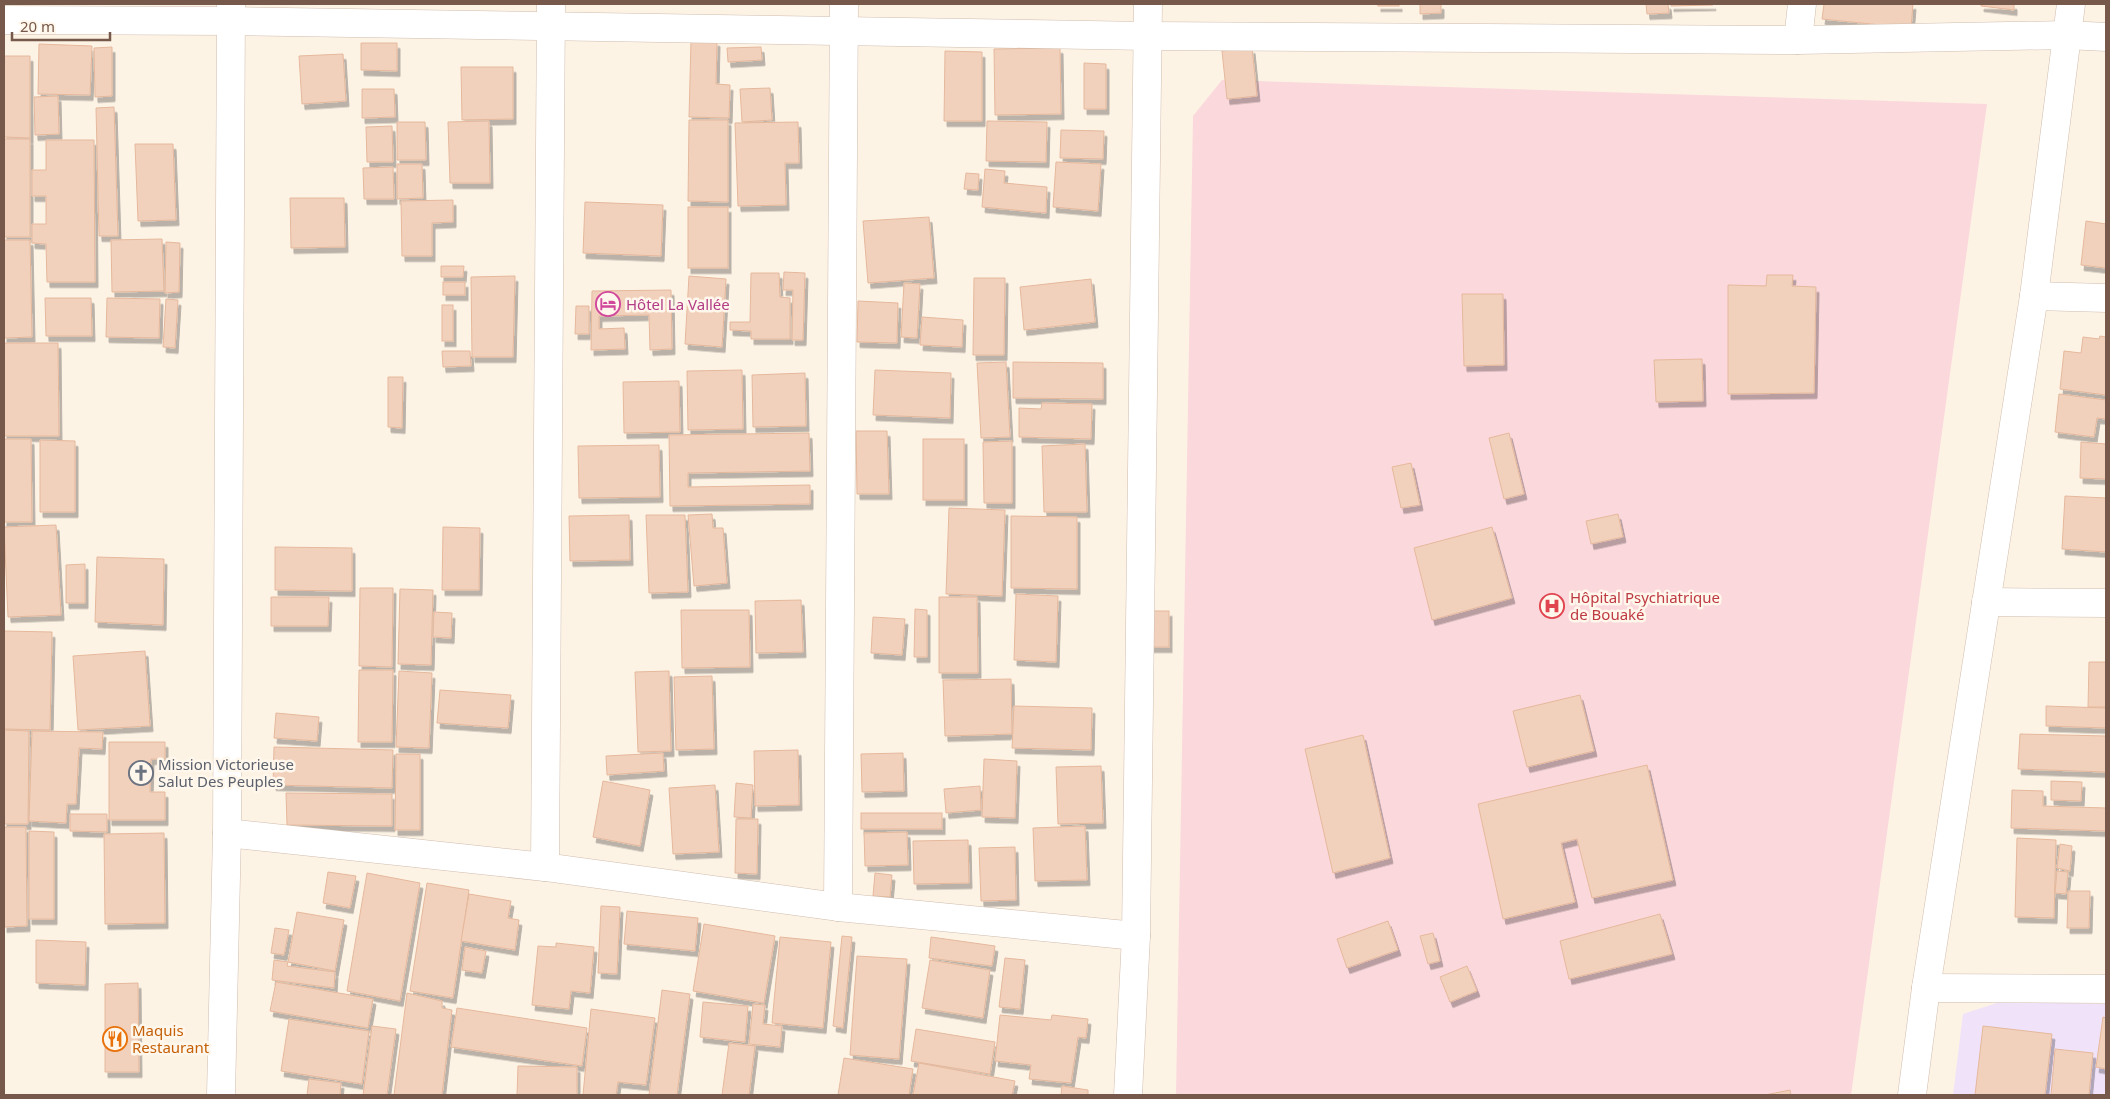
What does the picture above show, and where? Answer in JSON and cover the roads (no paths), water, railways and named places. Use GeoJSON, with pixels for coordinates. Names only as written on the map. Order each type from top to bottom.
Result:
{"type":"FeatureCollection","features":[{"type":"Feature","properties":{"kind":"street"},"geometry":{"type":"LineString","coordinates":[[838,907],[844,4]]}},
{"type":"Feature","properties":{"kind":"street"},"geometry":{"type":"LineString","coordinates":[[1128,1095],[1136,936],[1148,4]]}},
{"type":"Feature","properties":{"kind":"street"},"geometry":{"type":"LineString","coordinates":[[1798,40],[1802,4]]}},
{"type":"Feature","properties":{"kind":"street"},"geometry":{"type":"LineString","coordinates":[[1912,1095],[1926,988],[2034,296],[2071,4]]}},
{"type":"Feature","properties":{"kind":"street"},"geometry":{"type":"LineString","coordinates":[[4,20],[231,12],[551,15],[843,31],[1148,36],[1798,40],[2068,35],[2106,37]]}},
{"type":"Feature","properties":{"kind":"street"},"geometry":{"type":"LineString","coordinates":[[221,1095],[227,833],[231,12]]}},
{"type":"Feature","properties":{"kind":"street"},"geometry":{"type":"LineString","coordinates":[[545,867],[551,15]]}},
{"type":"Feature","properties":{"kind":"street"},"geometry":{"type":"LineString","coordinates":[[2034,296],[2106,298]]}},
{"type":"Feature","properties":{"kind":"street"},"geometry":{"type":"LineString","coordinates":[[1986,602],[2106,603]]}},
{"type":"Feature","properties":{"kind":"street"},"geometry":{"type":"LineString","coordinates":[[227,833],[545,867],[838,907],[1136,936]]}},
{"type":"Feature","properties":{"kind":"street"},"geometry":{"type":"LineString","coordinates":[[1926,988],[2106,989]]}},
{"type":"Feature","properties":{"kind":"place","name":"Hôtel La Vallée"},"geometry":{"type":"Point","coordinates":[608,304]}},
{"type":"Feature","properties":{"kind":"place","name":"Hôpital Psychiatrique de Bouaké"},"geometry":{"type":"Point","coordinates":[1552,606]}},
{"type":"Feature","properties":{"kind":"place","name":"Mission Victorieuse Salut Des Peuples"},"geometry":{"type":"Point","coordinates":[141,773]}},
{"type":"Feature","properties":{"kind":"place","name":"Maquis Restaurant"},"geometry":{"type":"Point","coordinates":[115,1039]}}]}
